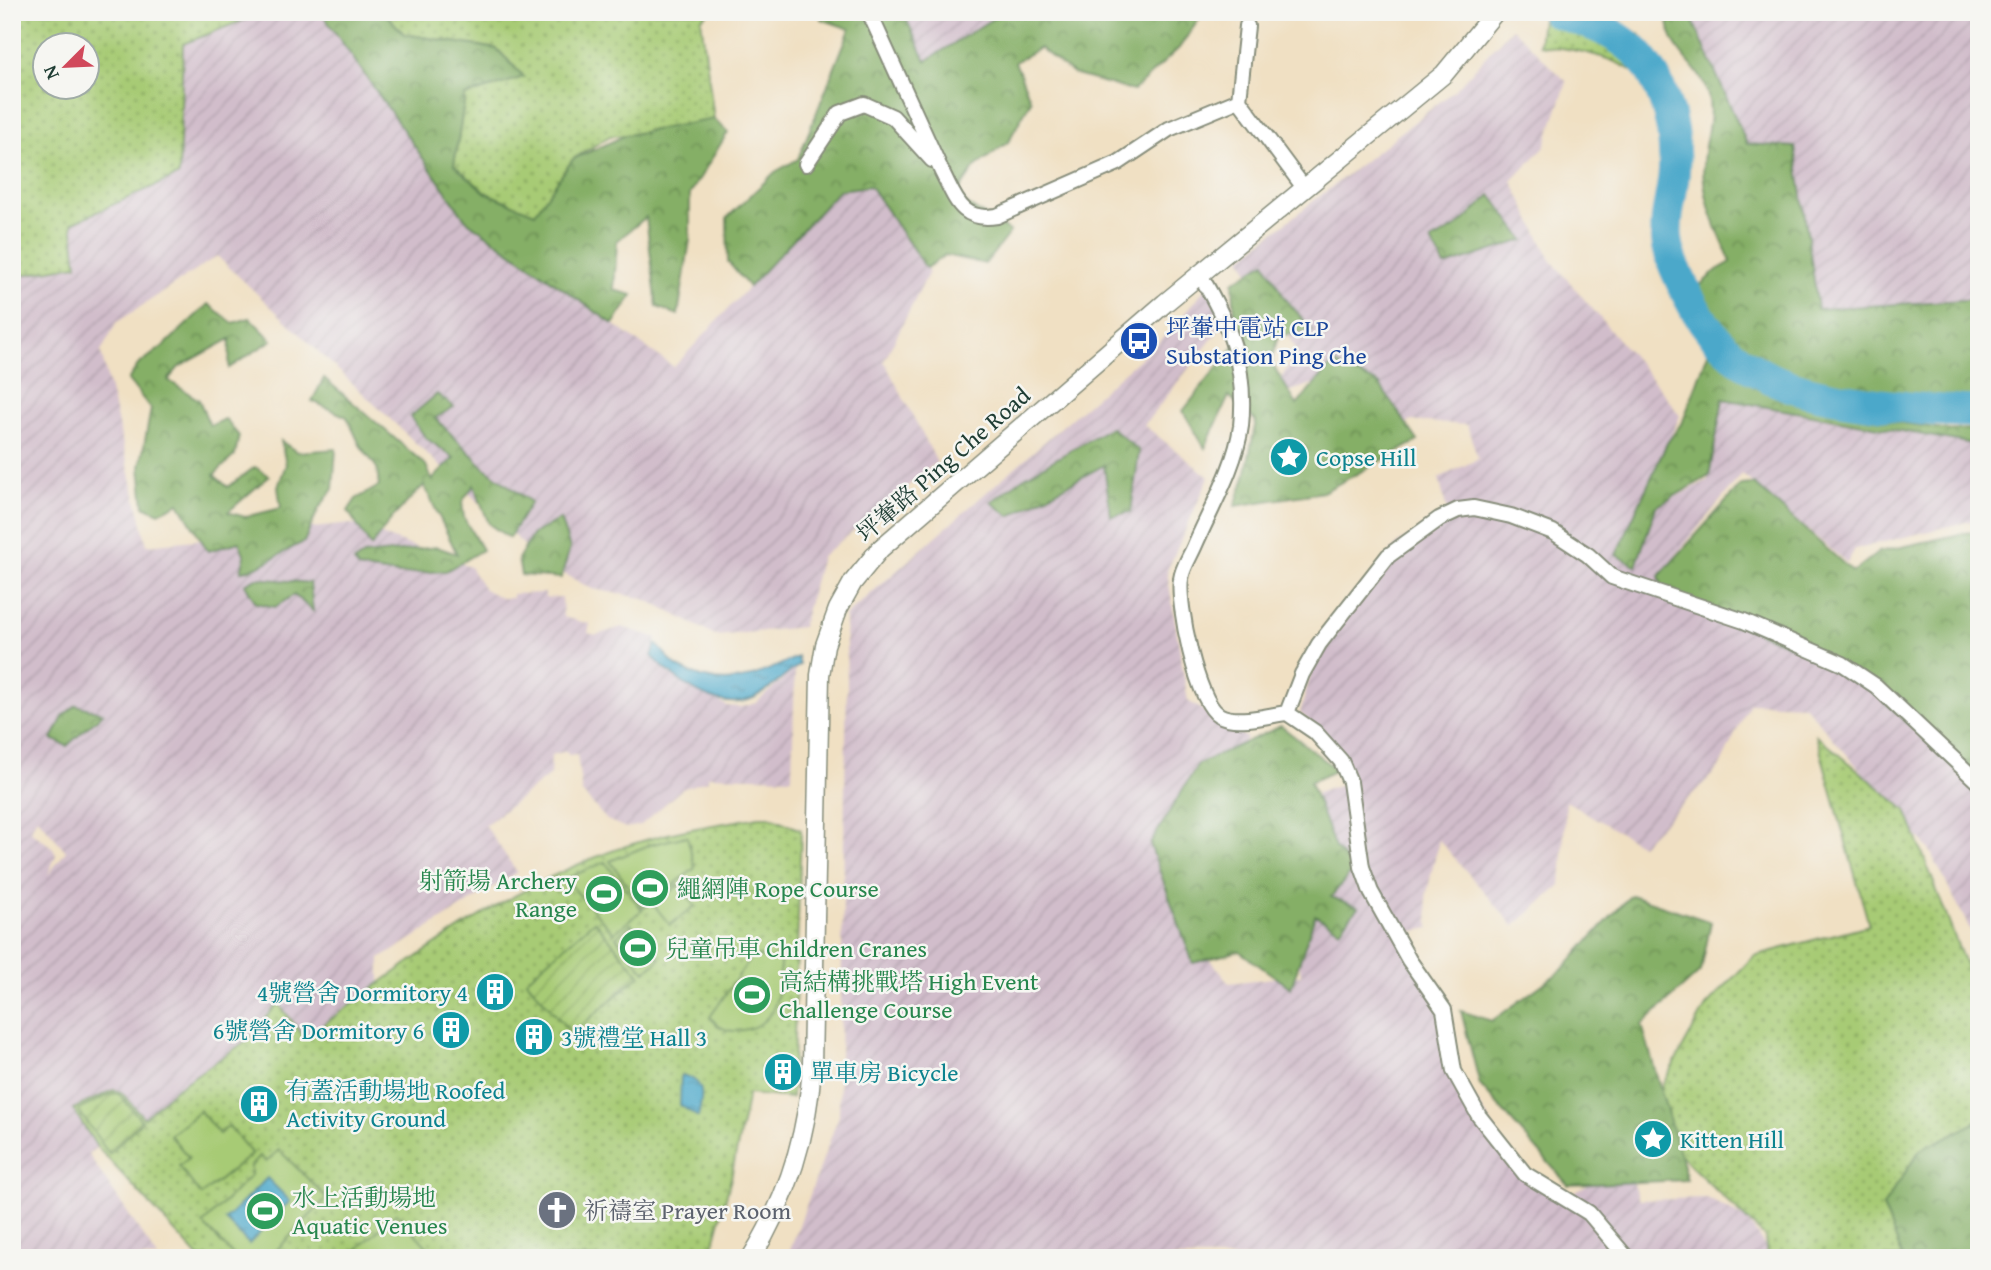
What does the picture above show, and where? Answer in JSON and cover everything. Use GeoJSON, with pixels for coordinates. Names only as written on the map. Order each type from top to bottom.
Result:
{"type":"FeatureCollection","features":[{"type":"Feature","properties":{"kind":"street"},"geometry":{"type":"LineString","coordinates":[[869,12],[942,172],[964,209],[980,218],[996,216],[1118,163],[1169,129],[1239,100]]}},
{"type":"Feature","properties":{"kind":"street","name":"坪輋路 Ping Che Road"},"geometry":{"type":"LineString","coordinates":[[751,1258],[785,1193],[808,1109],[812,1065],[819,693],[825,645],[838,609],[853,582],[880,549],[1200,275],[1444,74],[1494,14]]}},
{"type":"Feature","properties":{"kind":"street"},"geometry":{"type":"LineString","coordinates":[[1247,26],[1239,100],[1305,189]]}},
{"type":"Feature","properties":{"kind":"street"},"geometry":{"type":"LineString","coordinates":[[806,164],[840,113],[864,104],[893,117],[942,172]]}},
{"type":"Feature","properties":{"kind":"street"},"geometry":{"type":"LineString","coordinates":[[1200,275],[1224,315],[1241,370],[1241,427],[1227,472],[1181,579],[1187,640],[1198,678],[1211,707],[1219,715],[1236,719],[1287,713],[1315,733],[1341,761],[1350,782],[1362,867],[1371,892],[1409,960],[1444,1010],[1454,1071],[1479,1116],[1525,1174],[1589,1213],[1627,1258]]}},
{"type":"Feature","properties":{"kind":"street"},"geometry":{"type":"LineString","coordinates":[[1287,713],[1302,674],[1319,644],[1388,556],[1439,519],[1458,510],[1474,508],[1511,516],[1553,532],[1588,555],[1612,576],[1744,621],[1843,664],[1876,686],[1979,783]]}},
{"type":"Feature","properties":{"kind":"shaded area"},"geometry":{"type":"Polygon","coordinates":[[[247,12],[321,12],[466,220],[674,367],[839,190],[870,186],[929,272],[884,361],[937,462],[821,557],[802,627],[717,636],[642,598],[592,589],[542,562],[217,256],[116,323],[101,352],[147,545],[351,524],[470,567],[484,589],[501,598],[512,598],[512,594],[545,593],[545,598],[562,597],[563,617],[590,624],[588,633],[596,635],[622,627],[657,638],[652,656],[670,675],[727,706],[742,707],[756,703],[795,669],[792,778],[708,776],[708,780],[682,789],[641,825],[626,828],[607,820],[582,793],[577,754],[568,755],[567,751],[551,755],[550,775],[485,825],[517,872],[380,959],[380,983],[305,1038],[278,1003],[249,1039],[174,1090],[144,1118],[121,1092],[74,1109],[97,1147],[88,1154],[158,1258],[12,1258],[12,277],[77,265],[72,223],[179,175],[183,29],[247,12]],[[37,817],[30,831],[52,847],[56,855],[48,875],[66,851],[37,817]]]}},
{"type":"Feature","properties":{"kind":"shaded area"},"geometry":{"type":"Polygon","coordinates":[[[903,12],[1003,12],[926,61],[903,12]]]}},
{"type":"Feature","properties":{"kind":"shaded area"},"geometry":{"type":"Polygon","coordinates":[[[1689,12],[1979,12],[1979,302],[1819,314],[1794,152],[1747,144],[1689,12]]]}},
{"type":"Feature","properties":{"kind":"shaded area"},"geometry":{"type":"Polygon","coordinates":[[[1512,28],[1567,82],[1545,146],[1512,181],[1551,260],[1664,393],[1680,416],[1616,554],[1656,507],[1708,480],[1723,399],[1979,445],[1979,519],[1855,549],[1847,563],[1742,474],[1659,576],[1868,681],[1979,793],[1979,947],[1929,849],[1804,705],[1750,703],[1719,768],[1641,845],[1566,801],[1561,885],[1514,926],[1439,840],[1426,897],[1430,928],[1395,935],[1444,1010],[1451,1060],[1519,1168],[1565,1198],[1602,1177],[1632,1180],[1639,1200],[1707,1198],[1746,1219],[1766,1248],[1764,1258],[787,1258],[839,1115],[847,680],[845,616],[1169,333],[1207,286],[1227,320],[1144,425],[1209,477],[1167,571],[1188,701],[1247,738],[1161,830],[1188,930],[1229,983],[1301,975],[1292,908],[1317,793],[1350,782],[1340,748],[1300,713],[1319,644],[1398,543],[1448,515],[1439,478],[1478,459],[1467,425],[1411,421],[1385,436],[1336,376],[1270,398],[1297,351],[1241,258],[1455,90],[1512,28]]]}},
{"type":"Feature","properties":{"kind":"green space"},"geometry":{"type":"Polygon","coordinates":[[[12,12],[264,12],[183,44],[179,175],[72,223],[77,265],[12,277],[12,12]]]}},
{"type":"Feature","properties":{"kind":"green space"},"geometry":{"type":"Polygon","coordinates":[[[321,12],[384,12],[404,34],[497,49],[524,77],[465,96],[454,165],[486,193],[535,213],[573,159],[626,135],[714,119],[728,132],[690,194],[690,240],[678,315],[657,307],[646,217],[617,241],[614,290],[633,295],[613,324],[466,220],[321,12]]]}},
{"type":"Feature","properties":{"kind":"green space"},"geometry":{"type":"Polygon","coordinates":[[[384,12],[710,12],[701,19],[714,119],[680,132],[610,136],[573,159],[535,214],[486,193],[454,165],[465,96],[523,76],[497,49],[404,34],[384,12]]]}},
{"type":"Feature","properties":{"kind":"green space"},"geometry":{"type":"Polygon","coordinates":[[[822,12],[903,12],[926,61],[1003,12],[1225,12],[1202,15],[1179,48],[1133,91],[1073,74],[1040,48],[1015,62],[1031,101],[1008,142],[975,167],[955,196],[1010,232],[985,264],[945,255],[926,268],[870,186],[839,190],[749,287],[728,262],[727,218],[775,172],[798,159],[850,29],[821,19],[822,12]]]}},
{"type":"Feature","properties":{"kind":"green space"},"geometry":{"type":"Polygon","coordinates":[[[1668,12],[1689,12],[1747,144],[1795,147],[1818,309],[1979,299],[1979,411],[1941,410],[1847,399],[1792,386],[1745,363],[1724,345],[1705,323],[1688,296],[1717,270],[1731,262],[1705,191],[1703,156],[1710,114],[1708,96],[1698,73],[1672,38],[1668,12]]]}},
{"type":"Feature","properties":{"kind":"green space"},"geometry":{"type":"Polygon","coordinates":[[[1542,19],[1584,27],[1599,19],[1640,34],[1660,67],[1676,113],[1680,157],[1674,196],[1658,191],[1662,133],[1654,101],[1643,82],[1629,69],[1608,59],[1586,52],[1539,45],[1542,19]]]}},
{"type":"Feature","properties":{"kind":"green space"},"geometry":{"type":"Polygon","coordinates":[[[1491,195],[1524,240],[1445,266],[1431,241],[1458,226],[1491,195]]]}},
{"type":"Feature","properties":{"kind":"green space"},"geometry":{"type":"Polygon","coordinates":[[[1265,262],[1284,297],[1312,330],[1278,336],[1271,362],[1297,405],[1333,363],[1379,384],[1418,441],[1323,492],[1235,506],[1245,477],[1256,421],[1229,396],[1205,448],[1183,411],[1236,344],[1233,282],[1265,262]]]}},
{"type":"Feature","properties":{"kind":"green space"},"geometry":{"type":"Polygon","coordinates":[[[208,304],[233,323],[250,318],[272,340],[229,368],[230,339],[179,367],[168,380],[199,400],[210,426],[225,419],[239,436],[235,455],[214,475],[228,487],[255,467],[269,476],[228,512],[245,517],[281,508],[278,487],[286,464],[281,441],[297,452],[336,449],[333,489],[318,510],[304,542],[249,570],[241,571],[245,556],[239,542],[208,551],[179,503],[159,513],[144,506],[140,467],[151,409],[128,380],[138,365],[166,344],[208,304]]]}},
{"type":"Feature","properties":{"kind":"green space"},"geometry":{"type":"Polygon","coordinates":[[[1709,350],[1743,374],[1756,388],[1864,417],[1949,430],[1979,429],[1979,445],[1723,399],[1709,476],[1656,507],[1636,566],[1616,555],[1667,443],[1683,421],[1709,350]]]}},
{"type":"Feature","properties":{"kind":"green space"},"geometry":{"type":"Polygon","coordinates":[[[324,378],[426,465],[432,480],[454,458],[426,438],[410,417],[437,394],[454,407],[435,418],[486,469],[531,502],[509,538],[489,524],[474,485],[462,502],[464,518],[482,550],[446,571],[398,574],[358,568],[354,562],[364,555],[437,547],[457,554],[424,485],[392,518],[371,547],[348,511],[356,499],[379,486],[377,468],[360,445],[347,417],[312,401],[324,378]]]}},
{"type":"Feature","properties":{"kind":"green space"},"geometry":{"type":"Polygon","coordinates":[[[1111,427],[1139,451],[1131,512],[1111,516],[1104,465],[1010,516],[991,502],[1023,478],[1111,427]]]}},
{"type":"Feature","properties":{"kind":"green space"},"geometry":{"type":"Polygon","coordinates":[[[1754,484],[1853,572],[1879,552],[1979,530],[1979,792],[1852,670],[1664,595],[1659,576],[1741,485],[1754,484]]]}},
{"type":"Feature","properties":{"kind":"green space"},"geometry":{"type":"Polygon","coordinates":[[[560,519],[570,548],[561,578],[521,575],[518,559],[533,534],[560,519]]]}},
{"type":"Feature","properties":{"kind":"green space"},"geometry":{"type":"Polygon","coordinates":[[[256,578],[310,583],[313,611],[294,595],[275,607],[256,603],[245,584],[256,578]]]}},
{"type":"Feature","properties":{"kind":"green space"},"geometry":{"type":"Polygon","coordinates":[[[76,705],[103,713],[67,746],[52,739],[64,715],[76,705]]]}},
{"type":"Feature","properties":{"kind":"green space"},"geometry":{"type":"Polygon","coordinates":[[[1281,726],[1337,770],[1310,782],[1335,848],[1354,869],[1331,897],[1358,907],[1340,930],[1315,915],[1291,988],[1239,951],[1193,963],[1150,844],[1198,764],[1281,726]]]}},
{"type":"Feature","properties":{"kind":"green space"},"geometry":{"type":"Polygon","coordinates":[[[1816,735],[1906,810],[1979,1001],[1979,1118],[1968,1129],[1920,1150],[1883,1206],[1903,1258],[1767,1258],[1765,1237],[1643,1120],[1706,1006],[1754,956],[1869,925],[1816,735]]]}},
{"type":"Feature","properties":{"kind":"green space"},"geometry":{"type":"Polygon","coordinates":[[[759,817],[771,817],[801,830],[792,1098],[748,1094],[731,1178],[710,1258],[199,1258],[97,1147],[73,1109],[113,1090],[121,1092],[144,1118],[174,1090],[249,1039],[278,1003],[305,1038],[468,923],[555,875],[601,855],[649,839],[759,817]]]}},
{"type":"Feature","properties":{"kind":"green space","name":"繩網陣 Rope Course"},"geometry":{"type":"Polygon","coordinates":[[[687,836],[695,868],[644,908],[610,861],[649,845],[687,836]]]}},
{"type":"Feature","properties":{"kind":"green space","name":"射箭場 Archery Range"},"geometry":{"type":"Polygon","coordinates":[[[605,862],[642,910],[614,933],[565,879],[605,862]]]}},
{"type":"Feature","properties":{"kind":"green space"},"geometry":{"type":"Polygon","coordinates":[[[679,885],[695,906],[670,925],[654,905],[679,885]]]}},
{"type":"Feature","properties":{"kind":"green space"},"geometry":{"type":"Polygon","coordinates":[[[1631,895],[1711,922],[1701,971],[1642,1025],[1687,1180],[1568,1185],[1480,1085],[1461,1011],[1492,1021],[1562,970],[1631,895]]]}},
{"type":"Feature","properties":{"kind":"green space"},"geometry":{"type":"Polygon","coordinates":[[[594,921],[640,975],[572,1034],[526,980],[594,921]]]}},
{"type":"Feature","properties":{"kind":"green space","name":"兒童吊車 Children Cranes"},"geometry":{"type":"Polygon","coordinates":[[[631,924],[660,959],[645,972],[616,937],[631,924]]]}},
{"type":"Feature","properties":{"kind":"green space","name":"高結構挑戰塔 High Event Challenge Course"},"geometry":{"type":"Polygon","coordinates":[[[752,956],[780,960],[775,1004],[764,1021],[755,1026],[738,1031],[725,1029],[710,1017],[752,956]]]}},
{"type":"Feature","properties":{"kind":"green space"},"geometry":{"type":"Polygon","coordinates":[[[113,1093],[119,1094],[142,1121],[109,1154],[78,1110],[113,1093]]]}},
{"type":"Feature","properties":{"kind":"green space"},"geometry":{"type":"Polygon","coordinates":[[[200,1111],[219,1134],[229,1126],[252,1154],[201,1195],[179,1166],[189,1158],[170,1135],[200,1111]]]}},
{"type":"Feature","properties":{"kind":"green space"},"geometry":{"type":"Polygon","coordinates":[[[1979,1121],[1979,1258],[1903,1258],[1883,1206],[1920,1150],[1979,1121]]]}},
{"type":"Feature","properties":{"kind":"green space","name":"水上活動場地 Aquatic Venues"},"geometry":{"type":"Polygon","coordinates":[[[279,1150],[327,1198],[269,1258],[236,1258],[203,1224],[251,1175],[251,1166],[260,1156],[266,1162],[279,1150]]]}},
{"type":"Feature","properties":{"kind":"green space"},"geometry":{"type":"Polygon","coordinates":[[[397,1213],[437,1258],[348,1258],[397,1213]]]}},
{"type":"Feature","properties":{"kind":"water"},"geometry":{"type":"Polygon","coordinates":[[[656,644],[678,667],[711,680],[726,681],[753,676],[798,657],[800,665],[758,696],[738,702],[724,701],[710,698],[672,674],[652,656],[656,644]]]}},
{"type":"Feature","properties":{"kind":"water"},"geometry":{"type":"Polygon","coordinates":[[[681,1075],[689,1077],[699,1085],[701,1102],[698,1117],[680,1105],[681,1075]]]}},
{"type":"Feature","properties":{"kind":"water"},"geometry":{"type":"Polygon","coordinates":[[[267,1178],[290,1201],[249,1244],[225,1220],[267,1178]]]}},
{"type":"Feature","properties":{"kind":"waterway"},"geometry":{"type":"LineString","coordinates":[[1556,12],[1600,28],[1624,42],[1637,53],[1657,83],[1670,118],[1673,136],[1673,180],[1667,222],[1670,253],[1687,294],[1703,322],[1722,345],[1766,376],[1818,394],[1903,407],[1979,411]]}},
{"type":"Feature","properties":{"kind":"place","name":"坪輋中電站 CLP Substation Ping Che"},"geometry":{"type":"Point","coordinates":[1139,341]}},
{"type":"Feature","properties":{"kind":"place","name":"Copse Hill"},"geometry":{"type":"Point","coordinates":[1289,457]}},
{"type":"Feature","properties":{"kind":"place","name":"繩網陣 Rope Course"},"geometry":{"type":"Point","coordinates":[650,888]}},
{"type":"Feature","properties":{"kind":"place","name":"射箭場 Archery Range"},"geometry":{"type":"Point","coordinates":[604,894]}},
{"type":"Feature","properties":{"kind":"place","name":"兒童吊車 Children Cranes"},"geometry":{"type":"Point","coordinates":[638,948]}},
{"type":"Feature","properties":{"kind":"place","name":"4號營舍 Dormitory 4"},"geometry":{"type":"Point","coordinates":[495,992]}},
{"type":"Feature","properties":{"kind":"place","name":"高結構挑戰塔 High Event Challenge Course"},"geometry":{"type":"Point","coordinates":[752,995]}},
{"type":"Feature","properties":{"kind":"place","name":"6號營舍 Dormitory 6"},"geometry":{"type":"Point","coordinates":[451,1030]}},
{"type":"Feature","properties":{"kind":"place","name":"3號禮堂 Hall 3"},"geometry":{"type":"Point","coordinates":[534,1037]}},
{"type":"Feature","properties":{"kind":"place","name":"單車房 Bicycle"},"geometry":{"type":"Point","coordinates":[783,1072]}},
{"type":"Feature","properties":{"kind":"place","name":"有蓋活動場地 Roofed Activity Ground"},"geometry":{"type":"Point","coordinates":[259,1104]}},
{"type":"Feature","properties":{"kind":"place","name":"Kitten Hill"},"geometry":{"type":"Point","coordinates":[1653,1139]}},
{"type":"Feature","properties":{"kind":"place","name":"祈禱室 Prayer Room"},"geometry":{"type":"Point","coordinates":[557,1210]}},
{"type":"Feature","properties":{"kind":"place","name":"水上活動場地 Aquatic Venues"},"geometry":{"type":"Point","coordinates":[265,1211]}}]}
